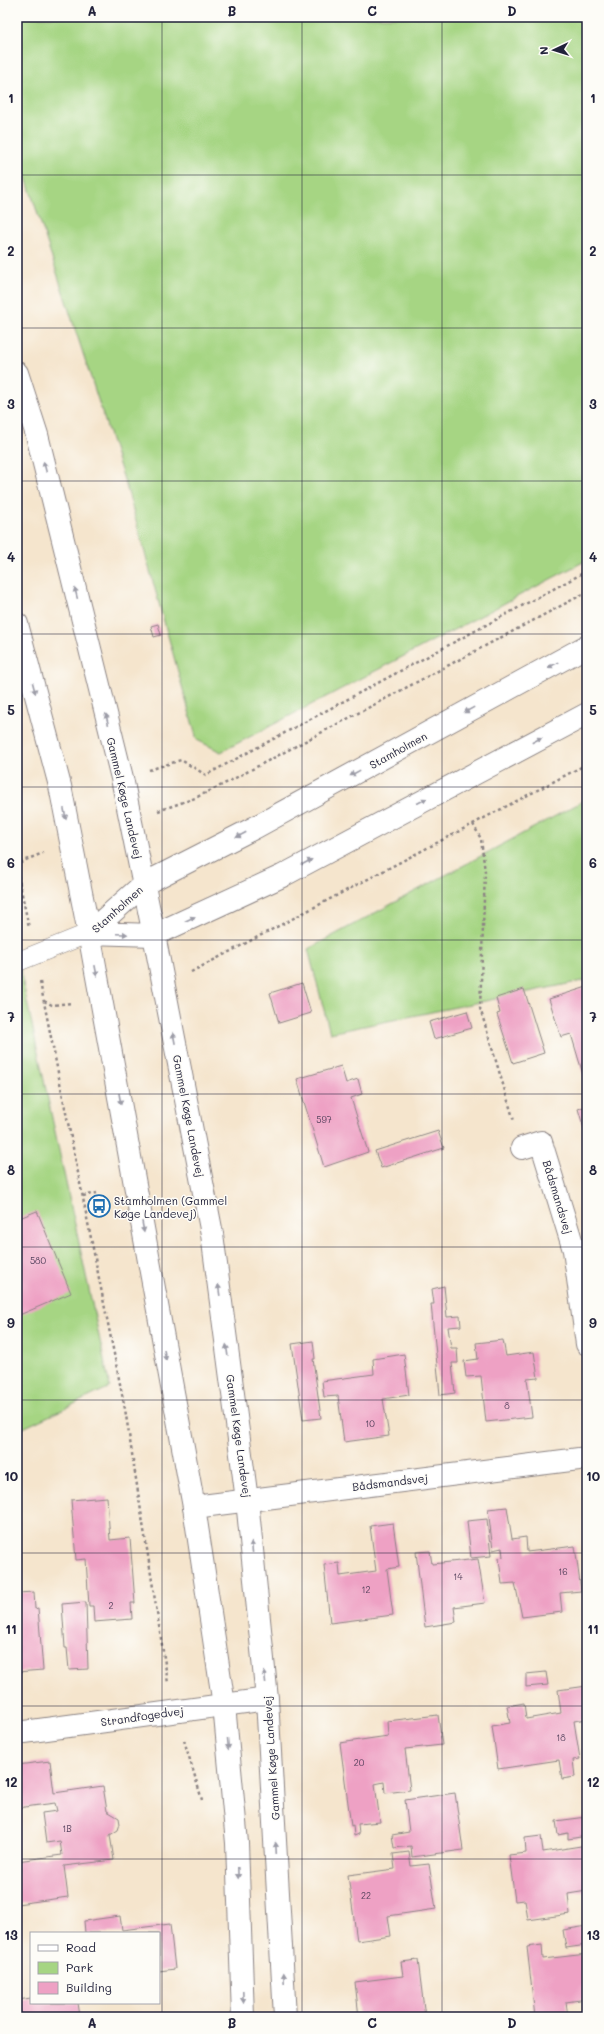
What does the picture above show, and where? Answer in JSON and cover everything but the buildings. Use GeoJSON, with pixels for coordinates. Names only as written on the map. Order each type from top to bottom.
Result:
{"type":"FeatureCollection","features":[{"type":"Feature","properties":{"kind":"main road","name":"Gammel Køge Landevej"},"geometry":{"type":"LineString","coordinates":[[17,373],[37,436],[122,778],[212,1234],[247,1500],[267,1699],[285,2017]]}},
{"type":"Feature","properties":{"kind":"main road"},"geometry":{"type":"LineString","coordinates":[[17,624],[60,786],[89,933],[194,1507],[224,1705],[237,1843],[243,2017]]}},
{"type":"Feature","properties":{"kind":"main road","name":"Stamholmen"},"geometry":{"type":"LineString","coordinates":[[89,933],[144,884],[254,828],[587,646]]}},
{"type":"Feature","properties":{"kind":"main road","name":"Stamholmen"},"geometry":{"type":"LineString","coordinates":[[89,933],[154,935],[282,876],[587,714]]}},
{"type":"Feature","properties":{"kind":"main road","name":"Bådsmandsvej"},"geometry":{"type":"LineString","coordinates":[[522,1148],[541,1142],[574,1250],[587,1344]]}},
{"type":"Feature","properties":{"kind":"main road","name":"Bådsmandsvej"},"geometry":{"type":"LineString","coordinates":[[194,1507],[587,1458]]}},
{"type":"Feature","properties":{"kind":"main road","name":"Strandfogedvej"},"geometry":{"type":"LineString","coordinates":[[17,1733],[267,1699]]}},
{"type":"Feature","properties":{"kind":"lane"},"geometry":{"type":"LineString","coordinates":[[26,959],[89,933]]}},
{"type":"Feature","properties":{"kind":"path"},"geometry":{"type":"LineString","coordinates":[[122,778],[181,760],[206,775],[587,571]]}},
{"type":"Feature","properties":{"kind":"path"},"geometry":{"type":"LineString","coordinates":[[130,820],[195,798],[226,783],[587,592]]}},
{"type":"Feature","properties":{"kind":"path"},"geometry":{"type":"LineString","coordinates":[[164,986],[587,764]]}},
{"type":"Feature","properties":{"kind":"path"},"geometry":{"type":"LineString","coordinates":[[474,824],[481,839],[485,872],[480,1008],[522,1148]]}},
{"type":"Feature","properties":{"kind":"path"},"geometry":{"type":"LineString","coordinates":[[17,870],[26,959],[83,1196],[125,1409],[164,1660],[175,1712],[202,1801]]}},
{"type":"Feature","properties":{"kind":"path"},"geometry":{"type":"LineString","coordinates":[[83,1196],[97,1193]]}},
{"type":"Feature","properties":{"kind":"green space"},"geometry":{"type":"Polygon","coordinates":[[[17,17],[587,17],[587,560],[221,752],[197,740],[128,492],[17,150],[17,17]]]}},
{"type":"Feature","properties":{"kind":"green space"},"geometry":{"type":"Polygon","coordinates":[[[587,799],[587,980],[330,1033],[308,949],[587,799]]]}},
{"type":"Feature","properties":{"kind":"green space"},"geometry":{"type":"Polygon","coordinates":[[[17,955],[110,1387],[17,1431],[17,955]]]}},
{"type":"Feature","properties":{"kind":"place","name":"Stamholmen (Gammel Køge Landevej)"},"geometry":{"type":"Point","coordinates":[99,1206]}}]}
